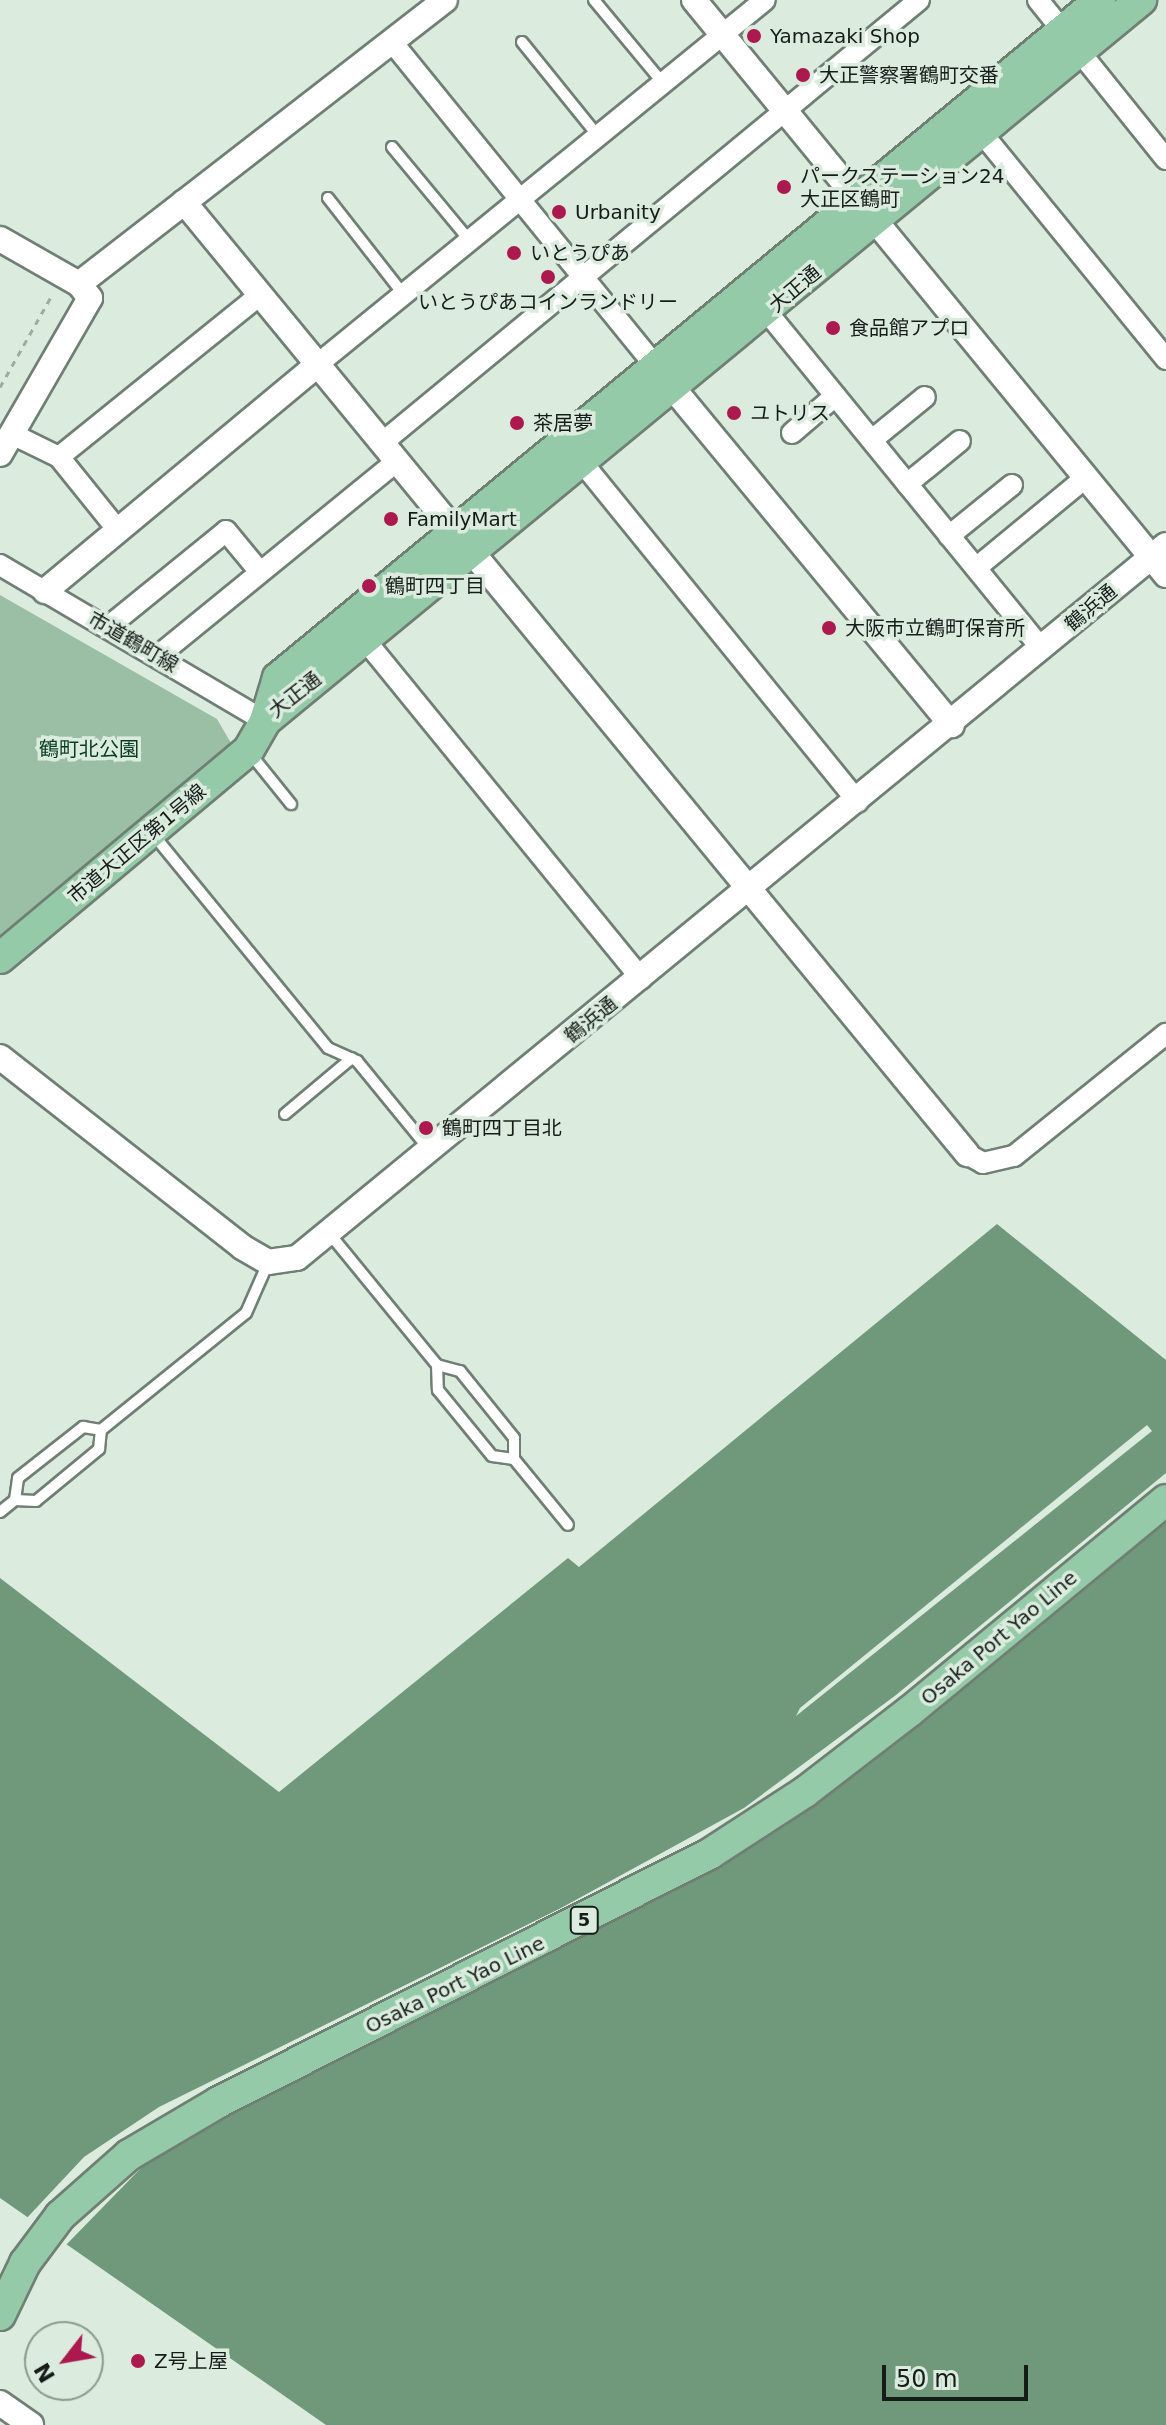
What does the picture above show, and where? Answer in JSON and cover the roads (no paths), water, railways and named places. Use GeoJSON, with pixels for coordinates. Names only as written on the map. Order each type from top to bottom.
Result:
{"type":"FeatureCollection","features":[{"type":"Feature","properties":{"kind":"main road","name":"大正通"},"geometry":{"type":"LineString","coordinates":[[265,721],[278,678],[463,542],[581,461],[664,377],[767,312],[865,211],[981,132],[1071,41],[1100,0]]}},
{"type":"Feature","properties":{"kind":"main road","name":"大正通"},"geometry":{"type":"LineString","coordinates":[[265,721],[365,640],[463,542],[1071,41],[1141,0]]}},
{"type":"Feature","properties":{"kind":"main road","name":"市道大正区第1号線"},"geometry":{"type":"LineString","coordinates":[[0,958],[248,751],[265,721]]}},
{"type":"Feature","properties":{"kind":"main road","name":"Osaka Port Yao Line"},"geometry":{"type":"LineString","coordinates":[[0,2315],[25,2263],[60,2216],[129,2155],[219,2102],[711,1853],[805,1792],[909,1712],[1166,1500]]}},
{"type":"Feature","properties":{"kind":"street"},"geometry":{"type":"LineString","coordinates":[[79,284],[445,0]]}},
{"type":"Feature","properties":{"kind":"street"},"geometry":{"type":"LineString","coordinates":[[694,0],[1085,478],[1161,559]]}},
{"type":"Feature","properties":{"kind":"street"},"geometry":{"type":"LineString","coordinates":[[45,591],[765,0]]}},
{"type":"Feature","properties":{"kind":"street"},"geometry":{"type":"LineString","coordinates":[[158,656],[260,572],[584,277],[919,0]]}},
{"type":"Feature","properties":{"kind":"street"},"geometry":{"type":"LineString","coordinates":[[1038,0],[1166,159]]}},
{"type":"Feature","properties":{"kind":"street"},"geometry":{"type":"LineString","coordinates":[[392,42],[952,725]]}},
{"type":"Feature","properties":{"kind":"street"},"geometry":{"type":"LineString","coordinates":[[981,132],[1166,359]]}},
{"type":"Feature","properties":{"kind":"street"},"geometry":{"type":"LineString","coordinates":[[184,202],[967,1154],[983,1163],[1014,1156],[1166,1034]]}},
{"type":"Feature","properties":{"kind":"street"},"geometry":{"type":"LineString","coordinates":[[0,239],[79,284],[90,298],[6,444],[59,457],[118,530]]}},
{"type":"Feature","properties":{"kind":"street"},"geometry":{"type":"LineString","coordinates":[[59,457],[260,295]]}},
{"type":"Feature","properties":{"kind":"street"},"geometry":{"type":"LineString","coordinates":[[767,312],[1042,649]]}},
{"type":"Feature","properties":{"kind":"street"},"geometry":{"type":"LineString","coordinates":[[792,433],[835,396]]}},
{"type":"Feature","properties":{"kind":"street"},"geometry":{"type":"LineString","coordinates":[[872,440],[925,397]]}},
{"type":"Feature","properties":{"kind":"street"},"geometry":{"type":"LineString","coordinates":[[907,484],[960,441]]}},
{"type":"Feature","properties":{"kind":"street"},"geometry":{"type":"LineString","coordinates":[[581,461],[858,802]]}},
{"type":"Feature","properties":{"kind":"street"},"geometry":{"type":"LineString","coordinates":[[976,568],[1085,478]]}},
{"type":"Feature","properties":{"kind":"street"},"geometry":{"type":"LineString","coordinates":[[949,536],[1012,485]]}},
{"type":"Feature","properties":{"kind":"street"},"geometry":{"type":"LineString","coordinates":[[108,627],[226,531],[260,572]]}},
{"type":"Feature","properties":{"kind":"street","name":"鶴浜通"},"geometry":{"type":"LineString","coordinates":[[268,1262],[297,1258],[329,1233],[751,891],[1042,649],[1161,559]]}},
{"type":"Feature","properties":{"kind":"street","name":"市道鶴町線"},"geometry":{"type":"LineString","coordinates":[[0,565],[265,721]]}},
{"type":"Feature","properties":{"kind":"street"},"geometry":{"type":"LineString","coordinates":[[365,640],[641,979]]}},
{"type":"Feature","properties":{"kind":"street"},"geometry":{"type":"LineString","coordinates":[[0,1057],[268,1262]]}},
{"type":"Feature","properties":{"kind":"street"},"geometry":{"type":"LineString","coordinates":[[2,2409],[31,2425]]}},
{"type":"Feature","properties":{"kind":"lane"},"geometry":{"type":"LineString","coordinates":[[594,0],[663,83]]}},
{"type":"Feature","properties":{"kind":"lane"},"geometry":{"type":"LineString","coordinates":[[522,42],[598,136]]}},
{"type":"Feature","properties":{"kind":"lane"},"geometry":{"type":"LineString","coordinates":[[392,147],[470,241]]}},
{"type":"Feature","properties":{"kind":"lane"},"geometry":{"type":"LineString","coordinates":[[328,198],[404,295]]}},
{"type":"Feature","properties":{"kind":"lane"},"geometry":{"type":"LineString","coordinates":[[248,751],[291,804]]}},
{"type":"Feature","properties":{"kind":"lane"},"geometry":{"type":"LineString","coordinates":[[152,832],[328,1048],[352,1058],[431,1151]]}},
{"type":"Feature","properties":{"kind":"lane"},"geometry":{"type":"LineString","coordinates":[[285,1114],[352,1058]]}},
{"type":"Feature","properties":{"kind":"lane"},"geometry":{"type":"LineString","coordinates":[[329,1233],[437,1365],[460,1371],[514,1438],[514,1459],[568,1525]]}},
{"type":"Feature","properties":{"kind":"lane"},"geometry":{"type":"LineString","coordinates":[[0,1512],[15,1500],[36,1501],[99,1449],[101,1430],[246,1313],[268,1262]]}},
{"type":"Feature","properties":{"kind":"lane"},"geometry":{"type":"LineString","coordinates":[[437,1365],[438,1390],[492,1456],[514,1459]]}},
{"type":"Feature","properties":{"kind":"lane"},"geometry":{"type":"LineString","coordinates":[[15,1500],[18,1478],[83,1427],[101,1430]]}},
{"type":"Feature","properties":{"kind":"place","name":"Yamazaki Shop"},"geometry":{"type":"Point","coordinates":[754,36]}},
{"type":"Feature","properties":{"kind":"place","name":"大正警察署鶴町交番"},"geometry":{"type":"Point","coordinates":[803,75]}},
{"type":"Feature","properties":{"kind":"place","name":"パークステーション24 大正区鶴町"},"geometry":{"type":"Point","coordinates":[784,187]}},
{"type":"Feature","properties":{"kind":"place","name":"Urbanity"},"geometry":{"type":"Point","coordinates":[559,212]}},
{"type":"Feature","properties":{"kind":"place","name":"いとうぴあ"},"geometry":{"type":"Point","coordinates":[514,253]}},
{"type":"Feature","properties":{"kind":"place","name":"いとうぴあコインランドリー"},"geometry":{"type":"Point","coordinates":[548,277]}},
{"type":"Feature","properties":{"kind":"place","name":"食品館アプロ"},"geometry":{"type":"Point","coordinates":[833,328]}},
{"type":"Feature","properties":{"kind":"place","name":"ユトリス"},"geometry":{"type":"Point","coordinates":[734,413]}},
{"type":"Feature","properties":{"kind":"place","name":"茶居夢"},"geometry":{"type":"Point","coordinates":[517,423]}},
{"type":"Feature","properties":{"kind":"place","name":"FamilyMart"},"geometry":{"type":"Point","coordinates":[391,519]}},
{"type":"Feature","properties":{"kind":"place","name":"鶴町四丁目"},"geometry":{"type":"Point","coordinates":[369,586]}},
{"type":"Feature","properties":{"kind":"place","name":"大阪市立鶴町保育所"},"geometry":{"type":"Point","coordinates":[829,628]}},
{"type":"Feature","properties":{"kind":"place","name":"鶴町四丁目北"},"geometry":{"type":"Point","coordinates":[426,1128]}},
{"type":"Feature","properties":{"kind":"place","name":"Z号上屋"},"geometry":{"type":"Point","coordinates":[138,2361]}},
{"type":"Feature","properties":{"kind":"park label","name":"鶴町北公園"},"geometry":{"type":"Point","coordinates":[89,749]}}]}
